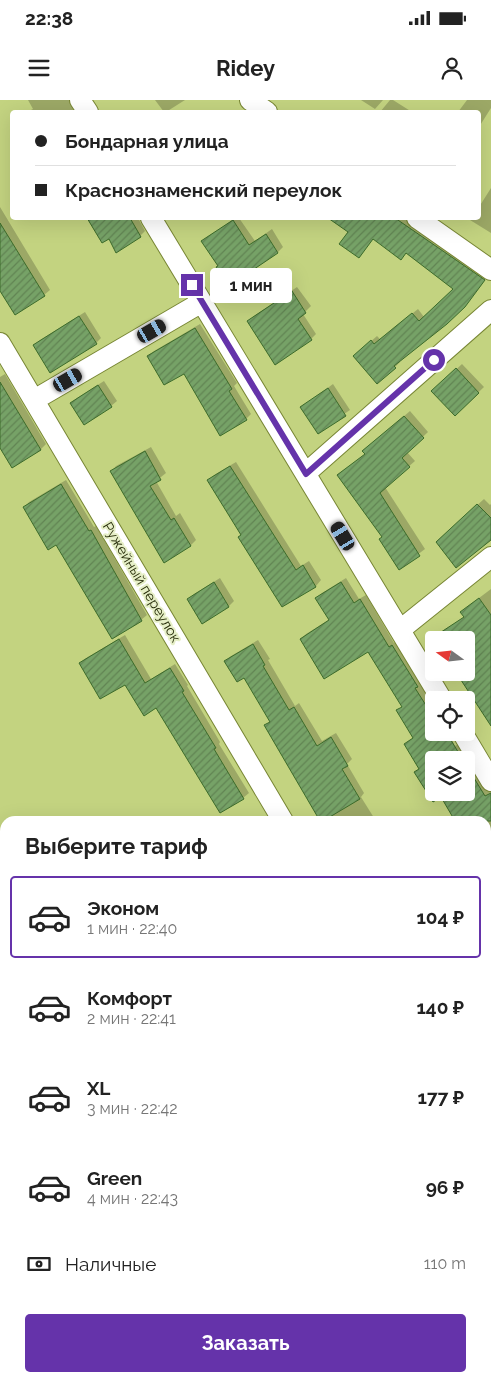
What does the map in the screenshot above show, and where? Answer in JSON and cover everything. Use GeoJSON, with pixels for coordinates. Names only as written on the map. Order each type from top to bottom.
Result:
{"type":"FeatureCollection","features":[{"type":"Feature","properties":{"kind":"street"},"geometry":{"type":"LineString","coordinates":[[250,100],[265,110]]}},
{"type":"Feature","properties":{"kind":"street"},"geometry":{"type":"LineString","coordinates":[[152,220],[437,691]]}},
{"type":"Feature","properties":{"kind":"street"},"geometry":{"type":"LineString","coordinates":[[420,220],[491,270]]}},
{"type":"Feature","properties":{"kind":"street"},"geometry":{"type":"LineString","coordinates":[[34,400],[202,302]]}},
{"type":"Feature","properties":{"kind":"street"},"geometry":{"type":"LineString","coordinates":[[306,474],[491,310]]}},
{"type":"Feature","properties":{"kind":"street","name":"Ружейный переулок"},"geometry":{"type":"LineString","coordinates":[[0,342],[280,816]]}},
{"type":"Feature","properties":{"kind":"street"},"geometry":{"type":"LineString","coordinates":[[400,630],[491,558]]}},
{"type":"Feature","properties":{"kind":"street"},"geometry":{"type":"LineString","coordinates":[[467,741],[491,781]]}},
{"type":"Feature","properties":{"kind":"building"},"geometry":{"type":"Polygon","coordinates":[[[88,220],[131,220],[141,237],[116,253],[109,239],[102,243],[88,220]]]}},
{"type":"Feature","properties":{"kind":"building"},"geometry":{"type":"Polygon","coordinates":[[[233,220],[249,245],[266,234],[278,253],[229,286],[201,241],[233,220]]]}},
{"type":"Feature","properties":{"kind":"building"},"geometry":{"type":"Polygon","coordinates":[[[331,220],[398,220],[485,280],[465,307],[447,324],[394,366],[396,368],[377,384],[353,356],[371,340],[374,344],[412,313],[419,321],[453,289],[406,253],[401,260],[373,239],[359,258],[339,244],[348,232],[331,220]]]}},
{"type":"Feature","properties":{"kind":"building"},"geometry":{"type":"Polygon","coordinates":[[[0,223],[45,296],[15,315],[0,291],[0,223]]]}},
{"type":"Feature","properties":{"kind":"building"},"geometry":{"type":"Polygon","coordinates":[[[292,291],[306,313],[298,319],[312,340],[275,365],[247,321],[292,291]]]}},
{"type":"Feature","properties":{"kind":"building"},"geometry":{"type":"Polygon","coordinates":[[[79,316],[97,344],[50,373],[33,345],[79,316]]]}},
{"type":"Feature","properties":{"kind":"building"},"geometry":{"type":"Polygon","coordinates":[[[195,328],[232,389],[229,391],[247,420],[220,436],[184,374],[164,385],[147,356],[195,328]]]}},
{"type":"Feature","properties":{"kind":"building"},"geometry":{"type":"Polygon","coordinates":[[[456,368],[479,393],[455,416],[431,391],[456,368]]]}},
{"type":"Feature","properties":{"kind":"building"},"geometry":{"type":"Polygon","coordinates":[[[0,382],[41,450],[12,468],[0,448],[0,382]]]}},
{"type":"Feature","properties":{"kind":"building"},"geometry":{"type":"Polygon","coordinates":[[[98,385],[112,407],[84,425],[70,403],[98,385]]]}},
{"type":"Feature","properties":{"kind":"building"},"geometry":{"type":"Polygon","coordinates":[[[328,388],[346,416],[318,434],[300,407],[328,388]]]}},
{"type":"Feature","properties":{"kind":"building"},"geometry":{"type":"Polygon","coordinates":[[[404,416],[424,438],[402,458],[410,467],[380,493],[420,556],[399,570],[379,539],[382,537],[337,475],[365,454],[362,451],[404,416]]]}},
{"type":"Feature","properties":{"kind":"building"},"geometry":{"type":"Polygon","coordinates":[[[145,451],[161,480],[150,486],[171,520],[174,518],[191,546],[164,563],[110,471],[145,451]]]}},
{"type":"Feature","properties":{"kind":"building"},"geometry":{"type":"Polygon","coordinates":[[[230,466],[296,570],[303,565],[316,587],[282,607],[238,537],[241,535],[207,480],[230,466]]]}},
{"type":"Feature","properties":{"kind":"building"},"geometry":{"type":"Polygon","coordinates":[[[61,484],[89,531],[91,530],[142,621],[112,639],[56,545],[48,550],[23,507],[61,484]]]}},
{"type":"Feature","properties":{"kind":"building"},"geometry":{"type":"Polygon","coordinates":[[[477,504],[491,518],[491,540],[456,568],[436,542],[477,504]]]}},
{"type":"Feature","properties":{"kind":"building"},"geometry":{"type":"Polygon","coordinates":[[[214,582],[229,607],[202,624],[187,599],[214,582]]]}},
{"type":"Feature","properties":{"kind":"building"},"geometry":{"type":"Polygon","coordinates":[[[341,582],[354,603],[360,599],[389,647],[392,645],[418,687],[415,688],[425,704],[425,741],[451,741],[458,751],[425,751],[425,789],[414,772],[419,769],[404,744],[413,738],[396,710],[402,707],[368,652],[324,679],[300,639],[329,620],[315,598],[341,582]]]}},
{"type":"Feature","properties":{"kind":"building"},"geometry":{"type":"Polygon","coordinates":[[[479,598],[491,615],[491,726],[475,702],[475,691],[468,691],[462,681],[475,681],[475,631],[443,631],[464,617],[460,612],[479,598]]]}},
{"type":"Feature","properties":{"kind":"building"},"geometry":{"type":"Polygon","coordinates":[[[119,639],[145,683],[170,668],[184,691],[182,692],[216,748],[214,749],[244,799],[220,813],[156,708],[144,716],[125,685],[100,699],[79,663],[119,639]]]}},
{"type":"Feature","properties":{"kind":"building"},"geometry":{"type":"Polygon","coordinates":[[[253,644],[265,665],[263,666],[289,710],[294,707],[317,746],[331,737],[348,766],[342,769],[360,799],[331,816],[317,816],[264,725],[270,722],[244,678],[237,682],[224,661],[253,644]]]}},
{"type":"Feature","properties":{"kind":"building"},"geometry":{"type":"Polygon","coordinates":[[[475,780],[485,796],[491,793],[491,816],[452,816],[443,801],[475,801],[475,780]]]}},
{"type":"Feature","properties":{"kind":"route"},"geometry":{"type":"LineString","coordinates":[[192,285],[306,474],[434,360]]}}]}
